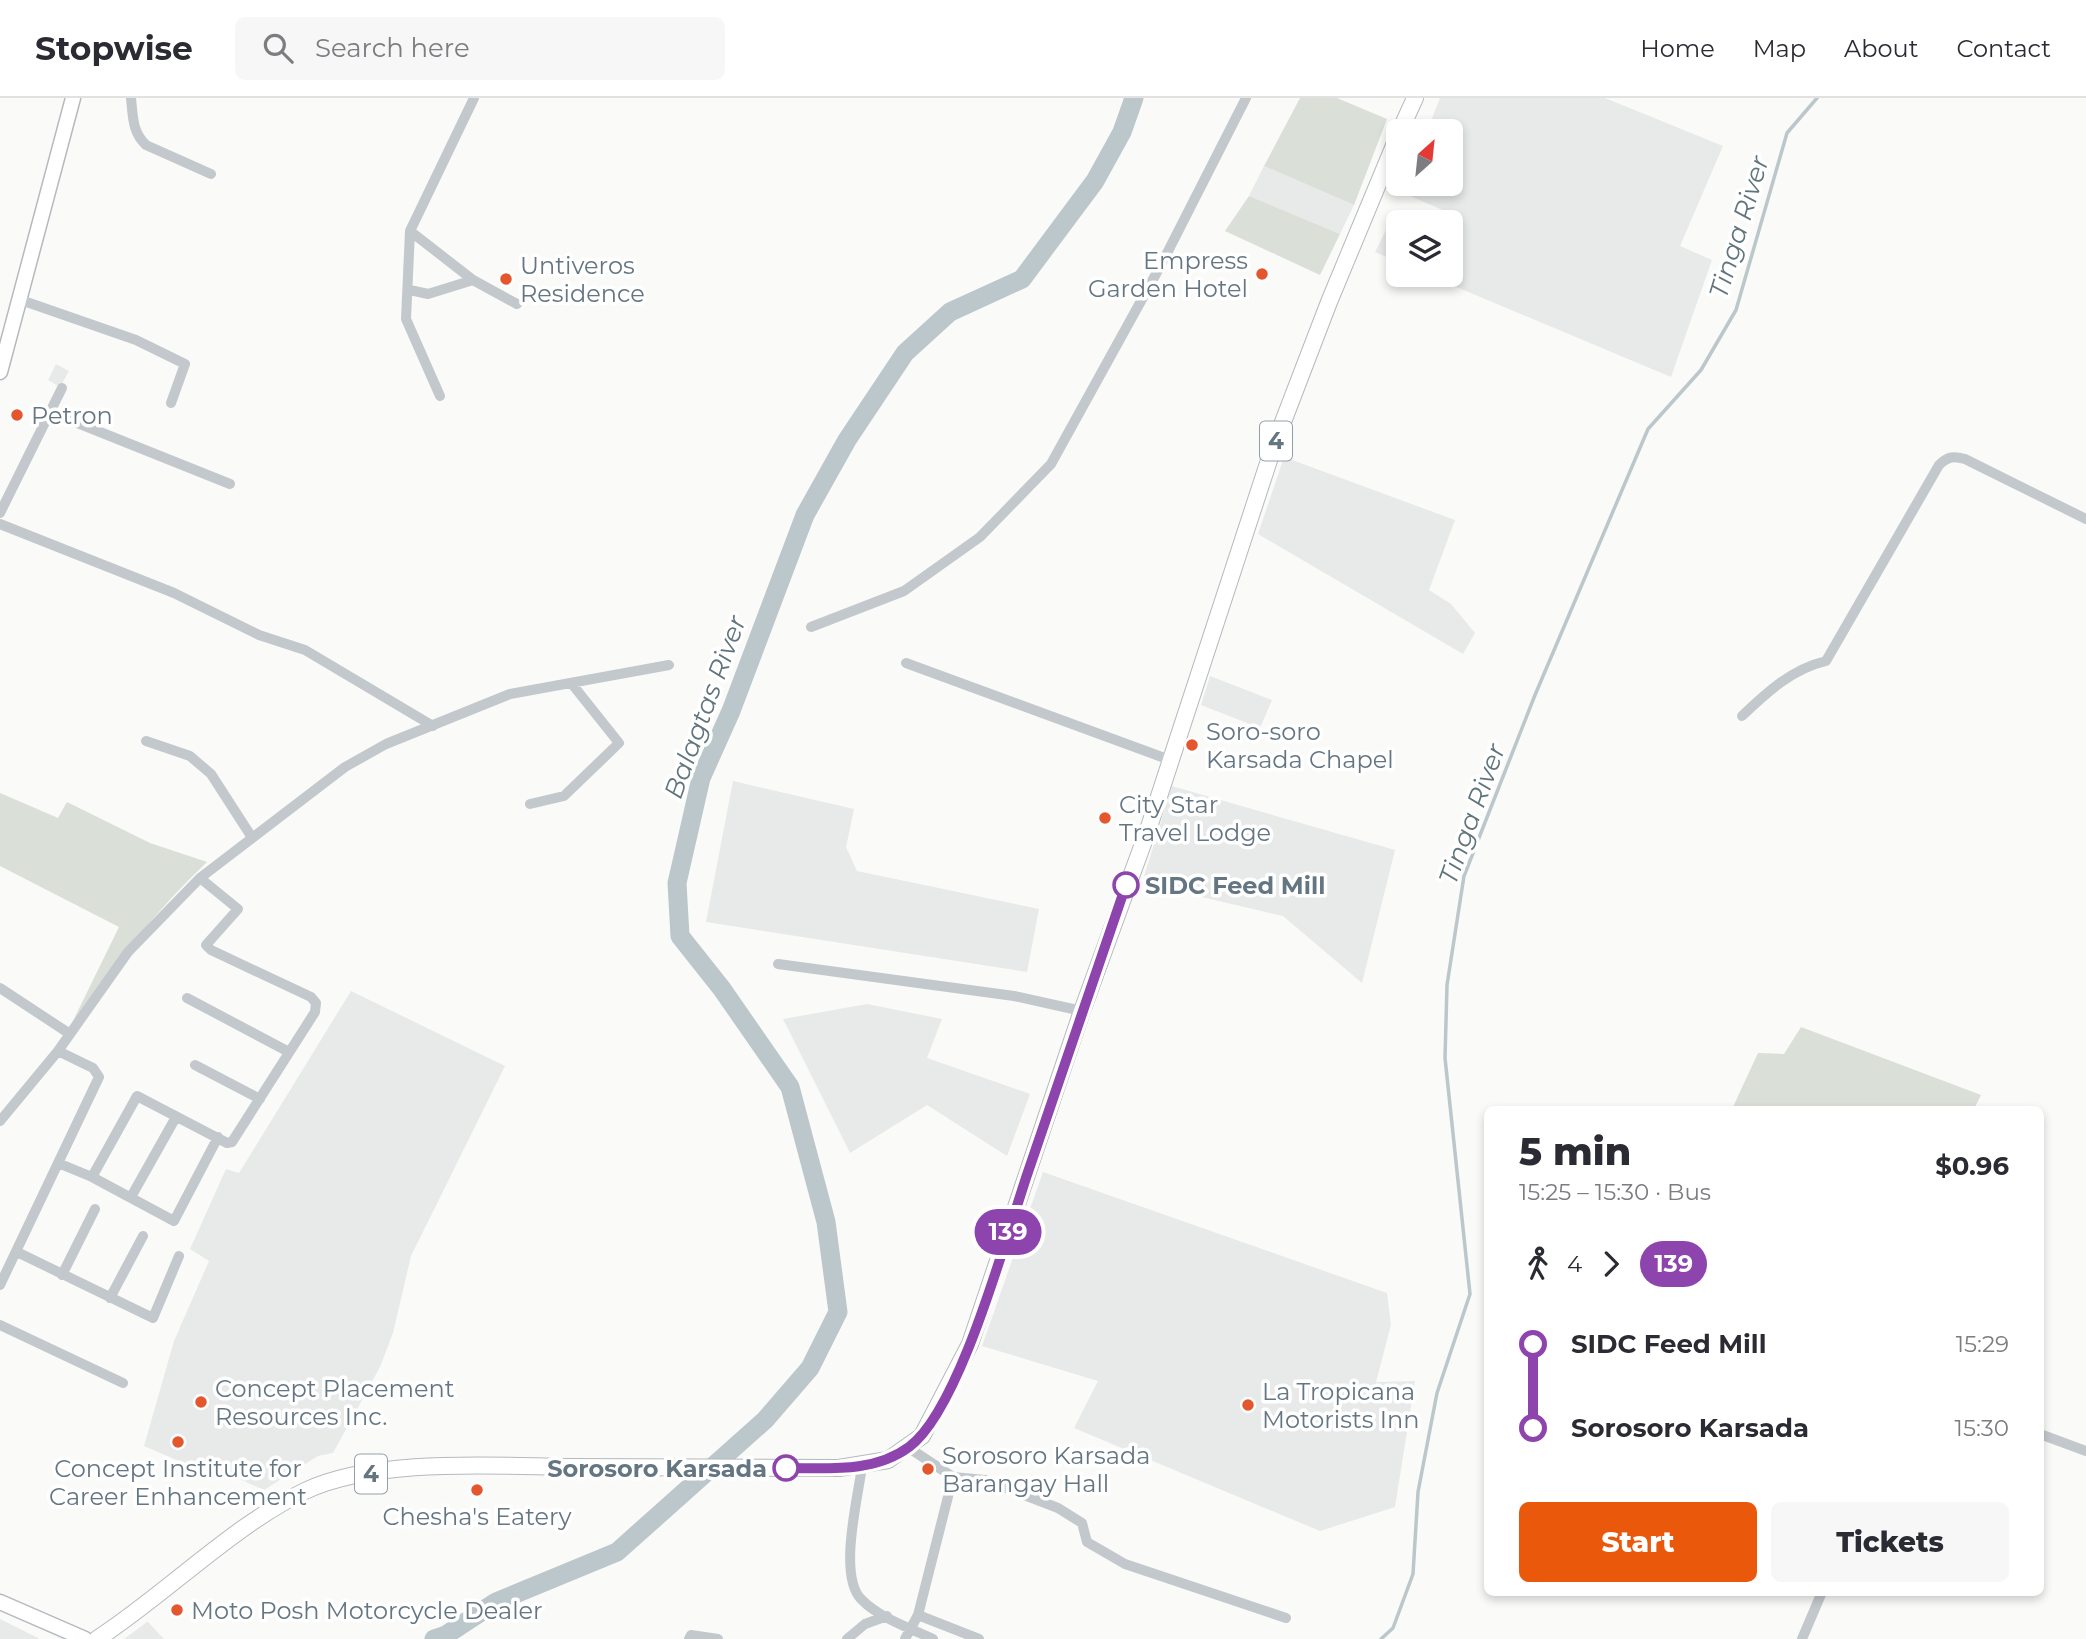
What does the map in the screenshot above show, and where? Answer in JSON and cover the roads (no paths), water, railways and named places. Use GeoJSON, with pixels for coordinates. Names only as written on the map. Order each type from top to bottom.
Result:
{"type":"FeatureCollection","features":[{"type":"Feature","properties":{"kind":"highway","name":"4"},"geometry":{"type":"LineString","coordinates":[[1406,119],[1415,98]]}},
{"type":"Feature","properties":{"kind":"highway","name":"4"},"geometry":{"type":"LineString","coordinates":[[97,1639],[244,1530],[303,1492],[326,1483],[406,1469],[728,1469],[862,1466],[888,1460],[909,1448],[922,1436],[970,1344],[1082,1012],[1148,830],[1273,447],[1328,303],[1386,165]]}},
{"type":"Feature","properties":{"kind":"main road"},"geometry":{"type":"LineString","coordinates":[[0,372],[73,98]]}},
{"type":"Feature","properties":{"kind":"main road"},"geometry":{"type":"LineString","coordinates":[[0,1602],[85,1639]]}},
{"type":"Feature","properties":{"kind":"street"},"geometry":{"type":"LineString","coordinates":[[131,98],[138,138],[146,145],[211,174]]}},
{"type":"Feature","properties":{"kind":"street"},"geometry":{"type":"LineString","coordinates":[[440,396],[406,319],[410,290],[410,231],[474,98]]}},
{"type":"Feature","properties":{"kind":"street"},"geometry":{"type":"LineString","coordinates":[[811,627],[904,591],[980,537],[1051,464],[1163,262],[1246,98]]}},
{"type":"Feature","properties":{"kind":"street"},"geometry":{"type":"LineString","coordinates":[[410,231],[473,280],[517,304]]}},
{"type":"Feature","properties":{"kind":"street"},"geometry":{"type":"LineString","coordinates":[[410,290],[428,294],[473,280]]}},
{"type":"Feature","properties":{"kind":"street"},"geometry":{"type":"LineString","coordinates":[[18,299],[136,340],[185,364],[170,404]]}},
{"type":"Feature","properties":{"kind":"street"},"geometry":{"type":"LineString","coordinates":[[0,513],[62,388]]}},
{"type":"Feature","properties":{"kind":"street"},"geometry":{"type":"LineString","coordinates":[[50,412],[230,484]]}},
{"type":"Feature","properties":{"kind":"street"},"geometry":{"type":"LineString","coordinates":[[1742,716],[1773,686],[1810,665],[1826,661],[1939,465],[1946,458],[1955,456],[1965,459],[2086,519]]}},
{"type":"Feature","properties":{"kind":"street"},"geometry":{"type":"LineString","coordinates":[[0,524],[174,593],[259,635],[305,650],[433,726]]}},
{"type":"Feature","properties":{"kind":"street"},"geometry":{"type":"LineString","coordinates":[[906,663],[1170,760]]}},
{"type":"Feature","properties":{"kind":"street"},"geometry":{"type":"LineString","coordinates":[[0,1121],[58,1051],[128,952],[200,877],[345,766],[386,744],[510,694],[670,665]]}},
{"type":"Feature","properties":{"kind":"street"},"geometry":{"type":"LineString","coordinates":[[530,804],[564,796],[619,743],[572,684]]}},
{"type":"Feature","properties":{"kind":"street"},"geometry":{"type":"LineString","coordinates":[[146,741],[190,756],[211,774],[251,836]]}},
{"type":"Feature","properties":{"kind":"street"},"geometry":{"type":"LineString","coordinates":[[92,1177],[137,1096],[227,1143],[232,1142],[315,1012],[316,1003],[311,998],[206,946],[238,909],[200,877]]}},
{"type":"Feature","properties":{"kind":"street"},"geometry":{"type":"LineString","coordinates":[[778,964],[1014,996],[1082,1012]]}},
{"type":"Feature","properties":{"kind":"street"},"geometry":{"type":"LineString","coordinates":[[0,988],[70,1034]]}},
{"type":"Feature","properties":{"kind":"street"},"geometry":{"type":"LineString","coordinates":[[187,999],[289,1052]]}},
{"type":"Feature","properties":{"kind":"street"},"geometry":{"type":"LineString","coordinates":[[0,1285],[99,1077],[93,1068],[58,1051]]}},
{"type":"Feature","properties":{"kind":"street"},"geometry":{"type":"LineString","coordinates":[[195,1065],[260,1099]]}},
{"type":"Feature","properties":{"kind":"street"},"geometry":{"type":"LineString","coordinates":[[131,1197],[176,1117]]}},
{"type":"Feature","properties":{"kind":"street"},"geometry":{"type":"LineString","coordinates":[[58,1163],[92,1177],[174,1220],[218,1137]]}},
{"type":"Feature","properties":{"kind":"street"},"geometry":{"type":"LineString","coordinates":[[62,1275],[95,1209]]}},
{"type":"Feature","properties":{"kind":"street"},"geometry":{"type":"LineString","coordinates":[[110,1298],[143,1236]]}},
{"type":"Feature","properties":{"kind":"street"},"geometry":{"type":"LineString","coordinates":[[16,1252],[153,1318],[179,1256]]}},
{"type":"Feature","properties":{"kind":"street"},"geometry":{"type":"LineString","coordinates":[[0,1325],[123,1383]]}},
{"type":"Feature","properties":{"kind":"street"},"geometry":{"type":"LineString","coordinates":[[2044,1435],[2086,1451]]}},
{"type":"Feature","properties":{"kind":"street"},"geometry":{"type":"LineString","coordinates":[[909,1448],[953,1477],[985,1480],[1058,1508],[1082,1523],[1087,1542],[1125,1564],[1286,1618]]}},
{"type":"Feature","properties":{"kind":"street"},"geometry":{"type":"LineString","coordinates":[[862,1466],[849,1566],[853,1587],[862,1600],[933,1639]]}},
{"type":"Feature","properties":{"kind":"street"},"geometry":{"type":"LineString","coordinates":[[905,1639],[918,1615],[953,1477]]}},
{"type":"Feature","properties":{"kind":"street"},"geometry":{"type":"LineString","coordinates":[[1802,1639],[1820,1596]]}},
{"type":"Feature","properties":{"kind":"street"},"geometry":{"type":"LineString","coordinates":[[918,1615],[979,1639]]}},
{"type":"Feature","properties":{"kind":"street"},"geometry":{"type":"LineString","coordinates":[[847,1639],[865,1624],[887,1616]]}},
{"type":"Feature","properties":{"kind":"street"},"geometry":{"type":"LineString","coordinates":[[688,1639],[691,1636],[718,1639]]}},
{"type":"Feature","properties":{"kind":"waterway","name":"Balagtas River"},"geometry":{"type":"LineString","coordinates":[[434,1639],[446,1635],[496,1602],[617,1552],[765,1420],[810,1368],[838,1312],[826,1222],[790,1087],[722,989],[680,936],[677,883],[701,778],[731,711],[805,515],[847,440],[905,353],[950,312],[1022,279],[1095,181],[1122,132],[1134,98]]}},
{"type":"Feature","properties":{"kind":"waterway","name":"Tinga River"},"geometry":{"type":"LineString","coordinates":[[1381,1639],[1393,1628],[1413,1574],[1418,1492],[1437,1393],[1470,1294],[1445,1058],[1447,985],[1464,876],[1535,695],[1648,429],[1701,370],[1736,310],[1787,133],[1817,98]]}},
{"type":"Feature","properties":{"kind":"place","name":"Empress Garden Hotel"},"geometry":{"type":"Point","coordinates":[1262,274]}},
{"type":"Feature","properties":{"kind":"place","name":"Untiveros Residence"},"geometry":{"type":"Point","coordinates":[506,279]}},
{"type":"Feature","properties":{"kind":"place","name":"Petron"},"geometry":{"type":"Point","coordinates":[17,415]}},
{"type":"Feature","properties":{"kind":"place","name":"Soro-soro Karsada Chapel"},"geometry":{"type":"Point","coordinates":[1192,745]}},
{"type":"Feature","properties":{"kind":"place","name":"City Star Travel Lodge"},"geometry":{"type":"Point","coordinates":[1105,818]}},
{"type":"Feature","properties":{"kind":"place","name":"SIDC Feed Mill"},"geometry":{"type":"Point","coordinates":[1126,885]}},
{"type":"Feature","properties":{"kind":"place","name":"Concept Placement Resources Inc."},"geometry":{"type":"Point","coordinates":[201,1402]}},
{"type":"Feature","properties":{"kind":"place","name":"La Tropicana Motorists Inn"},"geometry":{"type":"Point","coordinates":[1248,1405]}},
{"type":"Feature","properties":{"kind":"place","name":"Concept Institute for Career Enhancement"},"geometry":{"type":"Point","coordinates":[178,1442]}},
{"type":"Feature","properties":{"kind":"place","name":"Sorosoro Karsada"},"geometry":{"type":"Point","coordinates":[786,1468]}},
{"type":"Feature","properties":{"kind":"place","name":"Sorosoro Karsada Barangay Hall"},"geometry":{"type":"Point","coordinates":[928,1469]}},
{"type":"Feature","properties":{"kind":"place","name":"Chesha's Eatery"},"geometry":{"type":"Point","coordinates":[477,1490]}},
{"type":"Feature","properties":{"kind":"place","name":"Moto Posh Motorcycle Dealer"},"geometry":{"type":"Point","coordinates":[177,1610]}}]}
